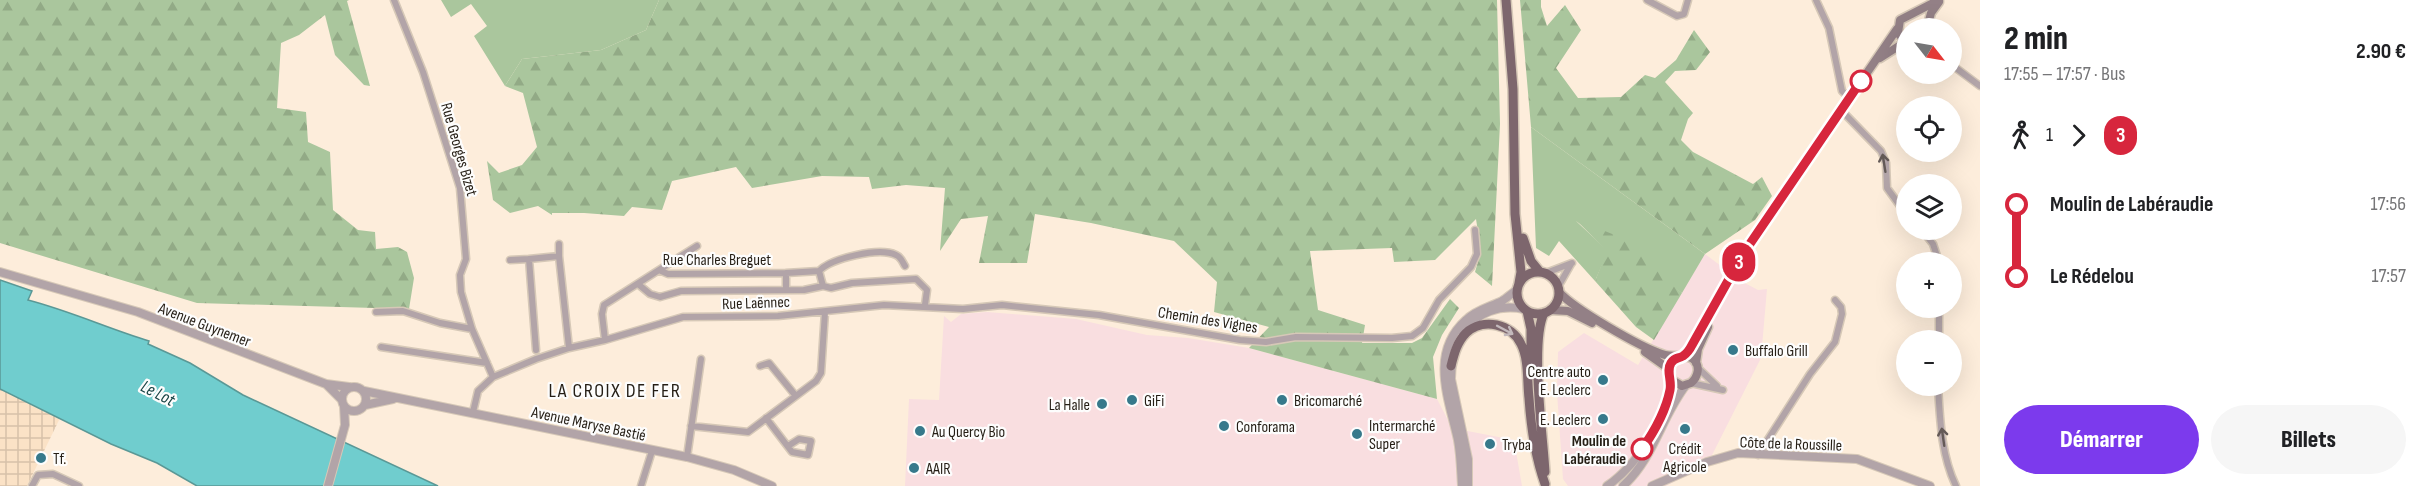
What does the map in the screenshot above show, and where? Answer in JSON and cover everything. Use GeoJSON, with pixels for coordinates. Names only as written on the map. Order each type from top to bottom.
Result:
{"type":"FeatureCollection","features":[{"type":"Feature","properties":{"kind":"main road"},"geometry":{"type":"LineString","coordinates":[[1506,0],[1512,89],[1515,214],[1521,272],[1518,287],[1520,304],[1526,310],[1537,314],[1568,311],[1577,315],[1651,356],[1669,369],[1672,380],[1678,385],[1689,384],[1696,379],[1698,349],[1723,291]]}},
{"type":"Feature","properties":{"kind":"main road"},"geometry":{"type":"LineString","coordinates":[[1905,18],[1940,0]]}},
{"type":"Feature","properties":{"kind":"main road"},"geometry":{"type":"LineString","coordinates":[[1930,18],[1940,0]]}},
{"type":"Feature","properties":{"kind":"main road"},"geometry":{"type":"LineString","coordinates":[[1912,15],[1922,18]]}},
{"type":"Feature","properties":{"kind":"main road"},"geometry":{"type":"LineString","coordinates":[[1669,369],[1680,357],[1723,291],[1755,236],[1896,30]]}},
{"type":"Feature","properties":{"kind":"main road"},"geometry":{"type":"LineString","coordinates":[[1873,65],[1886,52],[1896,48]]}},
{"type":"Feature","properties":{"kind":"main road"},"geometry":{"type":"LineString","coordinates":[[1512,89],[1519,136],[1522,235],[1531,261],[1554,280],[1559,290],[1574,305],[1654,351],[1680,357],[1697,366]]}},
{"type":"Feature","properties":{"kind":"main road"},"geometry":{"type":"LineString","coordinates":[[1518,287],[1529,274],[1543,273]]}},
{"type":"Feature","properties":{"kind":"main road"},"geometry":{"type":"LineString","coordinates":[[1546,485],[1539,375],[1539,327],[1547,312],[1558,299],[1559,290]]}},
{"type":"Feature","properties":{"kind":"main road"},"geometry":{"type":"LineString","coordinates":[[1526,310],[1531,329],[1531,376],[1535,430],[1546,485]]}},
{"type":"Feature","properties":{"kind":"main road"},"geometry":{"type":"LineString","coordinates":[[1451,366],[1458,344],[1467,332],[1478,326],[1495,324],[1518,338],[1525,356],[1531,429],[1537,462],[1546,485]]}},
{"type":"Feature","properties":{"kind":"street","name":"Rue Georges Bizet"},"geometry":{"type":"LineString","coordinates":[[394,0],[423,72],[460,188],[466,259],[460,284],[472,329],[493,377]]}},
{"type":"Feature","properties":{"kind":"street"},"geometry":{"type":"LineString","coordinates":[[1647,0],[1677,16],[1684,14],[1688,0]]}},
{"type":"Feature","properties":{"kind":"street"},"geometry":{"type":"LineString","coordinates":[[1816,0],[1829,28],[1842,91],[1850,98]]}},
{"type":"Feature","properties":{"kind":"street"},"geometry":{"type":"LineString","coordinates":[[1962,72],[1980,86]]}},
{"type":"Feature","properties":{"kind":"street"},"geometry":{"type":"LineString","coordinates":[[1841,110],[1881,151],[1886,163],[1887,188],[1896,200]]}},
{"type":"Feature","properties":{"kind":"street","name":"Chemin des Vignes"},"geometry":{"type":"LineString","coordinates":[[1071,313],[1099,315],[1240,340],[1266,342],[1296,337],[1392,338],[1412,336],[1423,328],[1439,300],[1471,267],[1477,254],[1474,230]]}},
{"type":"Feature","properties":{"kind":"street"},"geometry":{"type":"LineString","coordinates":[[559,244],[569,348]]}},
{"type":"Feature","properties":{"kind":"street"},"geometry":{"type":"LineString","coordinates":[[659,270],[697,246]]}},
{"type":"Feature","properties":{"kind":"street"},"geometry":{"type":"LineString","coordinates":[[786,273],[819,271],[825,265],[838,259],[870,254],[890,253],[899,256],[905,266]]}},
{"type":"Feature","properties":{"kind":"street"},"geometry":{"type":"LineString","coordinates":[[510,260],[560,256]]}},
{"type":"Feature","properties":{"kind":"street"},"geometry":{"type":"LineString","coordinates":[[529,259],[536,350]]}},
{"type":"Feature","properties":{"kind":"street"},"geometry":{"type":"LineString","coordinates":[[1543,273],[1572,263],[1559,290]]}},
{"type":"Feature","properties":{"kind":"street","name":"Rue Charles Breguet"},"geometry":{"type":"LineString","coordinates":[[605,340],[602,314],[604,305],[659,270],[668,274],[786,273],[786,289]]}},
{"type":"Feature","properties":{"kind":"street"},"geometry":{"type":"LineString","coordinates":[[819,271],[823,286]]}},
{"type":"Feature","properties":{"kind":"street","name":"Avenue Guynemer"},"geometry":{"type":"LineString","coordinates":[[0,273],[138,312],[326,384],[349,387]]}},
{"type":"Feature","properties":{"kind":"street"},"geometry":{"type":"LineString","coordinates":[[638,284],[650,294],[660,297],[681,291],[804,290],[823,286],[831,288],[852,283],[916,279],[927,290],[925,305]]}},
{"type":"Feature","properties":{"kind":"street"},"geometry":{"type":"LineString","coordinates":[[1462,486],[1460,450],[1444,377],[1447,348],[1452,337],[1467,318],[1503,300],[1518,287]]}},
{"type":"Feature","properties":{"kind":"street"},"geometry":{"type":"LineString","coordinates":[[1758,455],[1810,374],[1835,342],[1842,314],[1841,307],[1835,300]]}},
{"type":"Feature","properties":{"kind":"street","name":"Rue Laënnec"},"geometry":{"type":"LineString","coordinates":[[493,377],[569,348],[683,317],[778,316],[884,305],[925,305],[956,309],[1013,306],[1071,313]]}},
{"type":"Feature","properties":{"kind":"street"},"geometry":{"type":"LineString","coordinates":[[1468,486],[1468,459],[1453,393],[1451,366],[1458,340],[1474,320],[1497,309],[1508,307],[1526,310]]}},
{"type":"Feature","properties":{"kind":"street"},"geometry":{"type":"LineString","coordinates":[[376,312],[403,311],[440,323],[472,329]]}},
{"type":"Feature","properties":{"kind":"street"},"geometry":{"type":"LineString","coordinates":[[691,426],[748,432],[816,381],[821,373],[825,312]]}},
{"type":"Feature","properties":{"kind":"street"},"geometry":{"type":"LineString","coordinates":[[381,347],[487,363]]}},
{"type":"Feature","properties":{"kind":"street"},"geometry":{"type":"LineString","coordinates":[[687,457],[701,359]]}},
{"type":"Feature","properties":{"kind":"street"},"geometry":{"type":"LineString","coordinates":[[760,366],[770,363],[795,395]]}},
{"type":"Feature","properties":{"kind":"street"},"geometry":{"type":"LineString","coordinates":[[1623,486],[1646,460],[1670,410],[1689,384],[1720,388],[1697,366]]}},
{"type":"Feature","properties":{"kind":"street"},"geometry":{"type":"LineString","coordinates":[[473,412],[478,391],[493,377]]}},
{"type":"Feature","properties":{"kind":"street"},"geometry":{"type":"LineString","coordinates":[[1607,486],[1628,469],[1647,442],[1664,408],[1672,380]]}},
{"type":"Feature","properties":{"kind":"street","name":"Avenue Guynemer"},"geometry":{"type":"LineString","coordinates":[[326,384],[343,403]]}},
{"type":"Feature","properties":{"kind":"street"},"geometry":{"type":"LineString","coordinates":[[328,486],[345,425],[350,415],[365,405],[367,398],[364,391],[356,386],[349,387],[343,393],[343,403],[350,415]]}},
{"type":"Feature","properties":{"kind":"street","name":"Avenue Maryse Bastié"},"geometry":{"type":"LineString","coordinates":[[364,391],[687,457],[734,470],[772,486]]}},
{"type":"Feature","properties":{"kind":"street"},"geometry":{"type":"LineString","coordinates":[[1939,396],[1949,473],[1956,486]]}},
{"type":"Feature","properties":{"kind":"street","name":"Avenue Maryse Bastié"},"geometry":{"type":"LineString","coordinates":[[365,405],[396,399]]}},
{"type":"Feature","properties":{"kind":"street"},"geometry":{"type":"LineString","coordinates":[[766,418],[788,446]]}},
{"type":"Feature","properties":{"kind":"street"},"geometry":{"type":"LineString","coordinates":[[641,486],[652,451]]}},
{"type":"Feature","properties":{"kind":"street","name":"Côte de la Roussille"},"geometry":{"type":"LineString","coordinates":[[1652,486],[1737,453],[1857,459],[1930,486]]}},
{"type":"Feature","properties":{"kind":"street"},"geometry":{"type":"LineString","coordinates":[[32,486],[38,475],[47,473],[79,486]]}},
{"type":"Feature","properties":{"kind":"shaded area"},"geometry":{"type":"Polygon","coordinates":[[[1705,254],[1741,281],[1758,290],[1767,289],[1761,358],[1707,465],[1666,486],[1568,486],[1563,479],[1557,393],[1558,352],[1584,333],[1638,365],[1705,254]]]}},
{"type":"Feature","properties":{"kind":"shaded area"},"geometry":{"type":"Polygon","coordinates":[[[987,312],[1076,319],[1147,335],[1188,338],[1249,348],[1437,399],[1452,428],[1514,440],[1522,486],[905,486],[909,399],[939,400],[944,316],[951,322],[961,314],[987,312]]]}},
{"type":"Feature","properties":{"kind":"shaded area"},"geometry":{"type":"Polygon","coordinates":[[[0,389],[60,418],[27,486],[0,486],[0,389]]]}},
{"type":"Feature","properties":{"kind":"green space"},"geometry":{"type":"Polygon","coordinates":[[[0,0],[349,0],[347,1],[370,86],[364,85],[335,55],[325,15],[299,35],[281,43],[277,108],[306,112],[308,142],[330,152],[333,210],[358,230],[375,232],[376,249],[398,247],[407,252],[414,278],[409,309],[197,303],[0,243],[0,0]]]}},
{"type":"Feature","properties":{"kind":"green space"},"geometry":{"type":"Polygon","coordinates":[[[441,0],[659,0],[646,30],[601,50],[522,59],[505,86],[474,36],[487,26],[471,4],[451,17],[441,0]]]}},
{"type":"Feature","properties":{"kind":"green space"},"geometry":{"type":"Polygon","coordinates":[[[659,0],[1497,0],[1500,124],[1492,286],[1475,272],[1481,251],[1476,219],[1435,260],[1394,262],[1392,248],[1310,251],[1318,310],[1365,325],[1362,343],[1412,343],[1422,338],[1450,299],[1459,308],[1442,335],[1433,357],[1437,399],[1249,348],[1269,327],[1214,312],[1217,282],[1174,241],[1091,223],[1035,214],[1027,263],[979,263],[988,216],[961,219],[940,251],[945,188],[906,185],[872,189],[869,177],[822,176],[752,188],[736,167],[672,181],[662,210],[632,207],[624,216],[584,213],[552,213],[552,215],[538,206],[510,213],[493,200],[487,161],[499,173],[522,165],[537,147],[523,93],[505,86],[522,59],[601,50],[646,30],[659,0]]]}},
{"type":"Feature","properties":{"kind":"green space"},"geometry":{"type":"Polygon","coordinates":[[[1520,0],[1541,0],[1547,26],[1565,5],[1581,30],[1556,68],[1578,98],[1621,97],[1645,75],[1655,78],[1676,60],[1694,30],[1710,52],[1696,70],[1675,71],[1665,82],[1693,113],[1688,119],[1681,140],[1693,152],[1753,184],[1762,177],[1772,196],[1755,220],[1705,254],[1531,127],[1520,0]]]}},
{"type":"Feature","properties":{"kind":"green space"},"geometry":{"type":"Polygon","coordinates":[[[1531,127],[1705,254],[1682,293],[1576,221],[1608,251],[1595,281],[1559,241],[1549,256],[1536,248],[1531,127]]]}},
{"type":"Feature","properties":{"kind":"green space"},"geometry":{"type":"Polygon","coordinates":[[[1575,219],[1637,244],[1668,264],[1666,280],[1682,293],[1654,340],[1636,327],[1595,281],[1607,251],[1575,219]]]}},
{"type":"Feature","properties":{"kind":"water","name":"Le Lot"},"geometry":{"type":"Polygon","coordinates":[[[0,280],[32,291],[28,300],[149,341],[148,344],[190,363],[243,395],[438,486],[197,486],[157,463],[111,444],[0,389],[0,280]]]}},
{"type":"Feature","properties":{"kind":"bus line","name":"3"},"geometry":{"type":"LineString","coordinates":[[1642,449],[1670,392],[1672,380],[1669,369],[1672,361],[1684,356],[1692,345],[1743,254],[1861,81]]}},
{"type":"Feature","properties":{"kind":"place","name":"Buffalo Grill"},"geometry":{"type":"Point","coordinates":[1733,350]}},
{"type":"Feature","properties":{"kind":"place","name":"Centre auto E. Leclerc"},"geometry":{"type":"Point","coordinates":[1603,380]}},
{"type":"Feature","properties":{"kind":"place","name":"GiFi"},"geometry":{"type":"Point","coordinates":[1132,400]}},
{"type":"Feature","properties":{"kind":"place","name":"Bricomarché"},"geometry":{"type":"Point","coordinates":[1282,400]}},
{"type":"Feature","properties":{"kind":"place","name":"La Halle"},"geometry":{"type":"Point","coordinates":[1102,404]}},
{"type":"Feature","properties":{"kind":"place","name":"E. Leclerc"},"geometry":{"type":"Point","coordinates":[1603,419]}},
{"type":"Feature","properties":{"kind":"place","name":"Conforama"},"geometry":{"type":"Point","coordinates":[1224,426]}},
{"type":"Feature","properties":{"kind":"place","name":"Crédit Agricole"},"geometry":{"type":"Point","coordinates":[1685,429]}},
{"type":"Feature","properties":{"kind":"place","name":"Au Quercy Bio"},"geometry":{"type":"Point","coordinates":[920,431]}},
{"type":"Feature","properties":{"kind":"place","name":"Intermarché Super"},"geometry":{"type":"Point","coordinates":[1357,434]}},
{"type":"Feature","properties":{"kind":"place","name":"Tryba"},"geometry":{"type":"Point","coordinates":[1490,444]}},
{"type":"Feature","properties":{"kind":"place","name":"Moulin de Labéraudie"},"geometry":{"type":"Point","coordinates":[1642,449]}},
{"type":"Feature","properties":{"kind":"place","name":"Tf."},"geometry":{"type":"Point","coordinates":[41,458]}},
{"type":"Feature","properties":{"kind":"place","name":"AAIR"},"geometry":{"type":"Point","coordinates":[914,468]}},
{"type":"Feature","properties":{"kind":"district","name":"LA CROIX DE FER"},"geometry":{"type":"Point","coordinates":[615,390]}}]}
